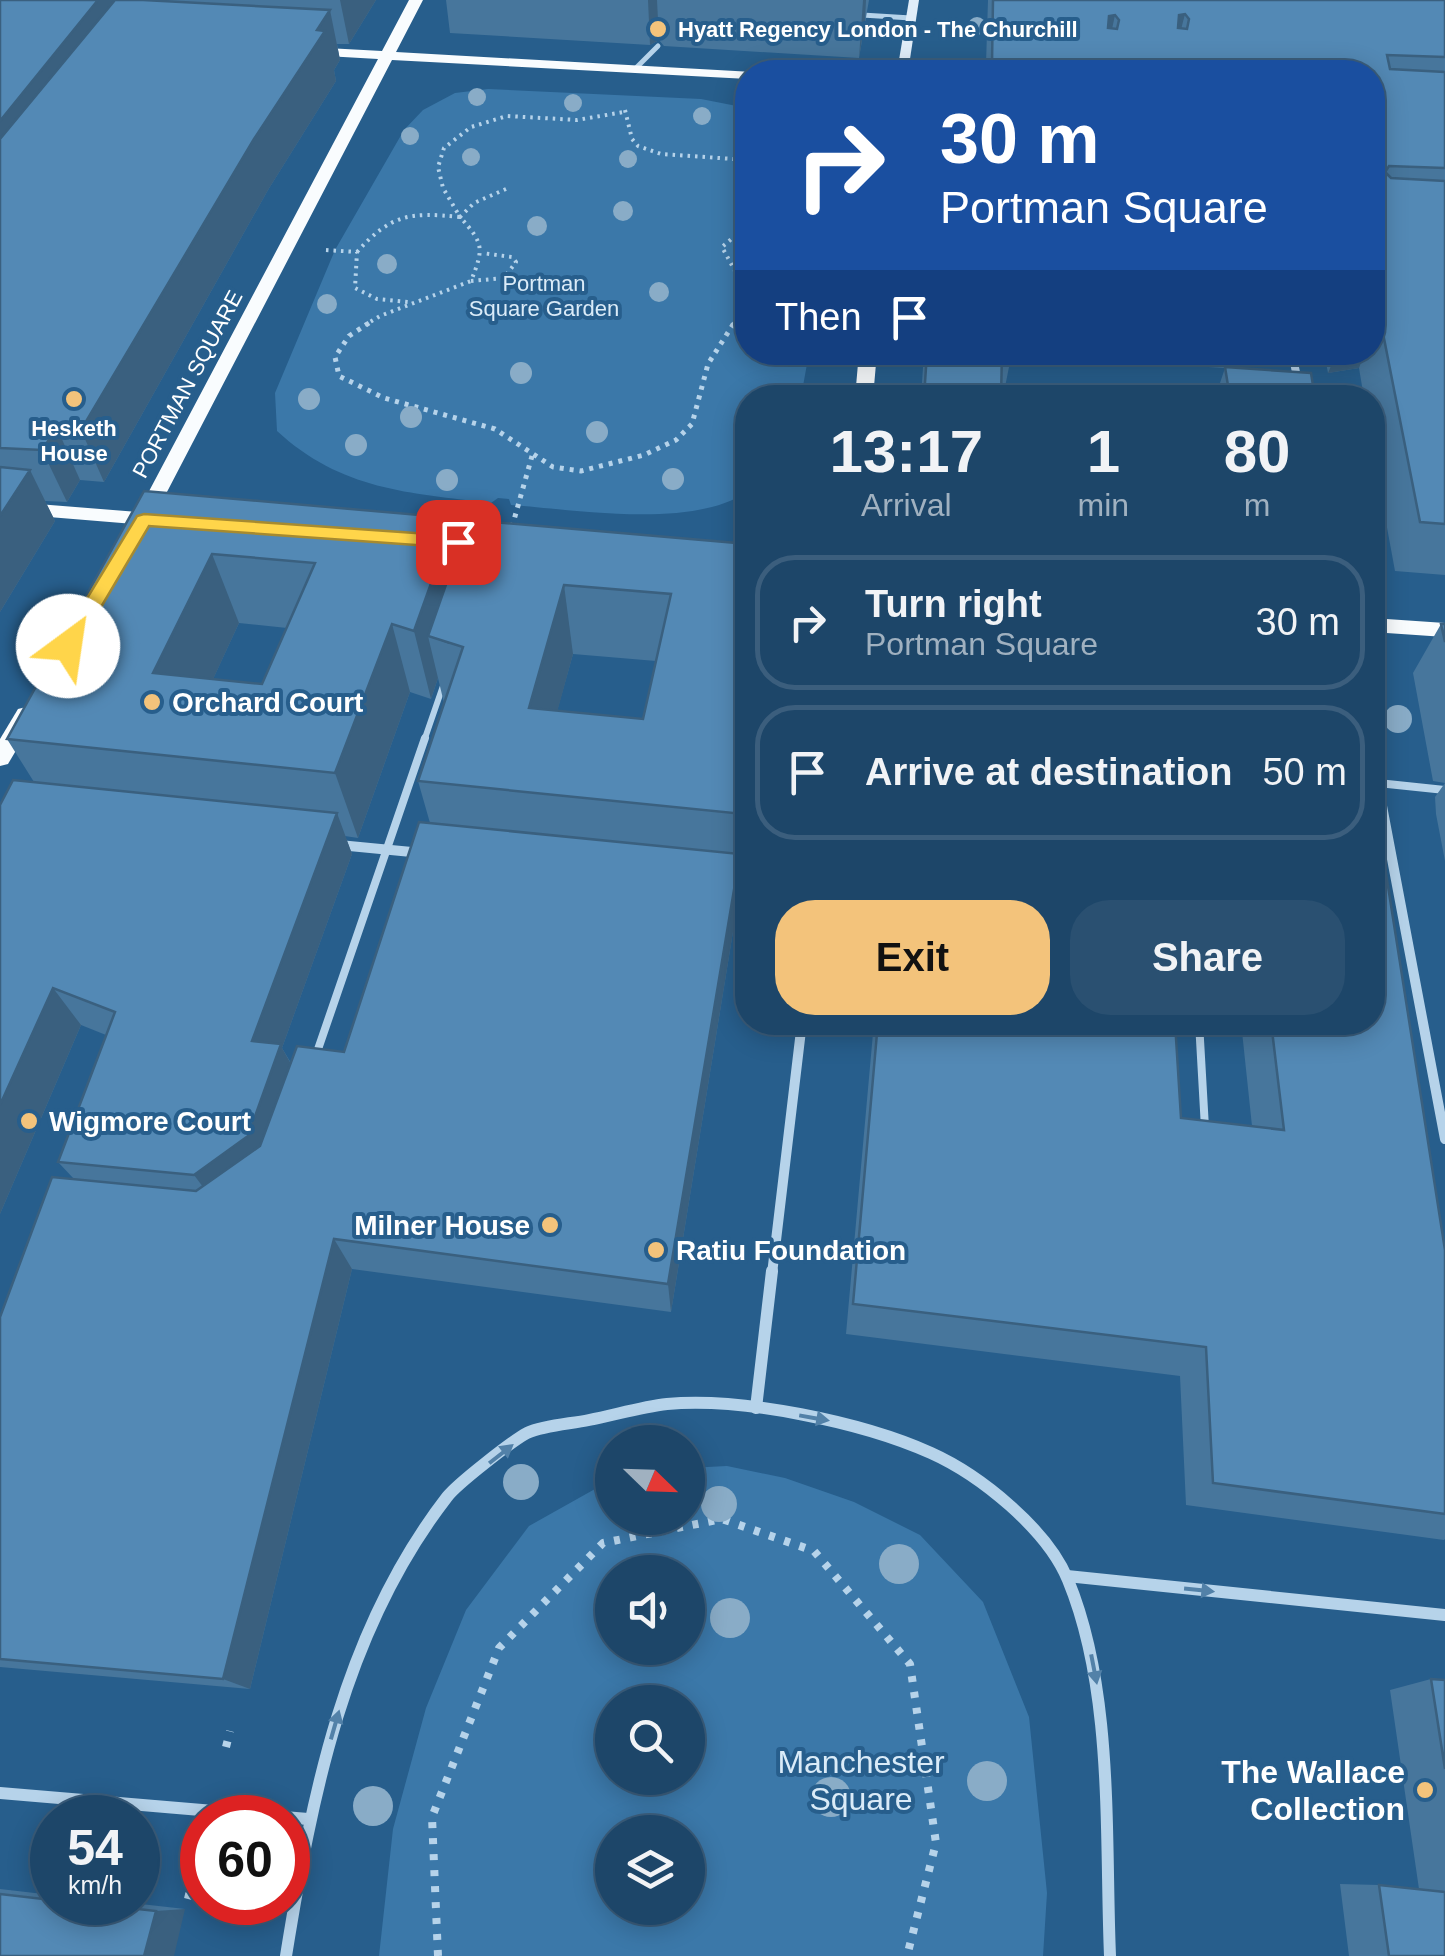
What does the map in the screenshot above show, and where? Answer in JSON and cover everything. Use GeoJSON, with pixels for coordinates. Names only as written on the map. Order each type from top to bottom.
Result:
{"type":"FeatureCollection","features":[{"type":"Feature","properties":{"kind":"main road","name":"PORTMAN SQUARE"},"geometry":{"type":"LineString","coordinates":[[182,521],[144,520],[416,0]]}},
{"type":"Feature","properties":{"kind":"main road"},"geometry":{"type":"LineString","coordinates":[[288,50],[735,75]]}},
{"type":"Feature","properties":{"kind":"main road"},"geometry":{"type":"LineString","coordinates":[[0,507],[144,520],[130,543]]}},
{"type":"Feature","properties":{"kind":"main road"},"geometry":{"type":"LineString","coordinates":[[1385,625],[1445,630]]}},
{"type":"Feature","properties":{"kind":"main road"},"geometry":{"type":"LineString","coordinates":[[0,758],[38,696]]}},
{"type":"Feature","properties":{"kind":"street"},"geometry":{"type":"LineString","coordinates":[[904,60],[914,0]]}},
{"type":"Feature","properties":{"kind":"street"},"geometry":{"type":"LineString","coordinates":[[1385,837],[1391,883],[1445,1139]]}},
{"type":"Feature","properties":{"kind":"street"},"geometry":{"type":"LineString","coordinates":[[328,844],[442,856]]}},
{"type":"Feature","properties":{"kind":"street"},"geometry":{"type":"LineString","coordinates":[[714,884],[735,886]]}},
{"type":"Feature","properties":{"kind":"street"},"geometry":{"type":"LineString","coordinates":[[756,1408],[800,1035]]}},
{"type":"Feature","properties":{"kind":"street"},"geometry":{"type":"LineString","coordinates":[[310,1812],[356,1656],[401,1568],[449,1494],[528,1432],[668,1404],[756,1408],[831,1421],[931,1452],[985,1486],[1030,1523],[1067,1576],[1089,1644],[1100,1698],[1110,1956]]}},
{"type":"Feature","properties":{"kind":"street"},"geometry":{"type":"LineString","coordinates":[[1067,1576],[1445,1615]]}},
{"type":"Feature","properties":{"kind":"street"},"geometry":{"type":"LineString","coordinates":[[0,1794],[180,1809]]}},
{"type":"Feature","properties":{"kind":"street"},"geometry":{"type":"LineString","coordinates":[[286,1956],[291,1925]]}},
{"type":"Feature","properties":{"kind":"lane"},"geometry":{"type":"LineString","coordinates":[[849,24],[862,15],[911,18]]}},
{"type":"Feature","properties":{"kind":"lane"},"geometry":{"type":"LineString","coordinates":[[635,69],[658,46]]}},
{"type":"Feature","properties":{"kind":"lane"},"geometry":{"type":"LineString","coordinates":[[312,1066],[450,664]]}},
{"type":"Feature","properties":{"kind":"lane"},"geometry":{"type":"LineString","coordinates":[[1385,784],[1445,790]]}},
{"type":"Feature","properties":{"kind":"lane"},"geometry":{"type":"LineString","coordinates":[[1200,1035],[1206,1138]]}},
{"type":"Feature","properties":{"kind":"path"},"geometry":{"type":"LineString","coordinates":[[628,96],[624,112],[637,145],[662,154],[735,159]]}},
{"type":"Feature","properties":{"kind":"path"},"geometry":{"type":"LineString","coordinates":[[471,281],[482,253],[477,236],[460,217],[444,188],[438,167],[444,148],[470,127],[506,116],[577,120],[624,112]]}},
{"type":"Feature","properties":{"kind":"path"},"geometry":{"type":"LineString","coordinates":[[460,217],[474,203],[506,190]]}},
{"type":"Feature","properties":{"kind":"path"},"geometry":{"type":"LineString","coordinates":[[408,302],[378,299],[356,288],[358,252],[378,227],[394,217],[421,212],[460,217]]}},
{"type":"Feature","properties":{"kind":"path"},"geometry":{"type":"LineString","coordinates":[[735,236],[722,247],[724,265],[735,275]]}},
{"type":"Feature","properties":{"kind":"path"},"geometry":{"type":"LineString","coordinates":[[326,250],[358,252]]}},
{"type":"Feature","properties":{"kind":"path"},"geometry":{"type":"LineString","coordinates":[[482,253],[512,257],[516,262],[511,276],[504,280],[471,281],[450,292],[408,302],[348,336],[336,357],[339,376],[384,398],[495,430],[554,467],[581,471],[644,455],[676,440],[692,424],[708,364],[735,319]]}},
{"type":"Feature","properties":{"kind":"path"},"geometry":{"type":"LineString","coordinates":[[501,536],[512,528],[532,456]]}},
{"type":"Feature","properties":{"kind":"path"},"geometry":{"type":"LineString","coordinates":[[438,1956],[432,1817],[499,1648],[603,1543],[722,1520],[814,1551],[910,1664],[936,1843],[907,1956]]}},
{"type":"Feature","properties":{"kind":"path"},"geometry":{"type":"LineString","coordinates":[[226,1747],[230,1732]]}},
{"type":"Feature","properties":{"kind":"green space","name":"Portman Square Garden"},"geometry":{"type":"Polygon","coordinates":[[[488,89],[701,99],[735,106],[735,365],[807,365],[803,385],[735,385],[735,498],[696,510],[634,514],[511,505],[509,499],[498,498],[491,503],[432,496],[351,477],[301,451],[277,431],[275,393],[335,250],[404,130],[423,110],[455,93],[488,89]]]}},
{"type":"Feature","properties":{"kind":"green space","name":"Manchester Square"},"geometry":{"type":"Polygon","coordinates":[[[727,1466],[785,1478],[854,1502],[920,1535],[983,1602],[1029,1717],[1047,1893],[1043,1956],[379,1956],[393,1829],[426,1708],[466,1610],[529,1526],[595,1489],[595,1535],[705,1535],[705,1467],[727,1466]]]}},
{"type":"Feature","properties":{"kind":"building"},"geometry":{"type":"Polygon","coordinates":[[[0,0],[98,0],[0,121],[0,0]]]}},
{"type":"Feature","properties":{"kind":"building"},"geometry":{"type":"Polygon","coordinates":[[[115,0],[330,10],[317,30],[325,31],[254,139],[81,430],[57,428],[42,450],[0,448],[0,139],[115,0]]]}},
{"type":"Feature","properties":{"kind":"building"},"geometry":{"type":"Polygon","coordinates":[[[993,0],[1445,0],[1445,57],[1387,55],[1390,69],[1445,72],[1445,168],[1389,166],[1385,172],[1385,60],[992,60],[993,0]],[[1185,14],[1179,15],[1178,28],[1187,29],[1189,19],[1185,14]],[[1115,15],[1109,16],[1108,28],[1117,29],[1119,20],[1115,15]]]}},
{"type":"Feature","properties":{"kind":"building"},"geometry":{"type":"Polygon","coordinates":[[[1385,172],[1391,178],[1445,181],[1445,524],[1420,522],[1385,344],[1385,172]]]}},
{"type":"Feature","properties":{"kind":"building"},"geometry":{"type":"Polygon","coordinates":[[[926,365],[1002,365],[1001,385],[925,385],[926,365]]]}},
{"type":"Feature","properties":{"kind":"building"},"geometry":{"type":"Polygon","coordinates":[[[1225,367],[1311,373],[1313,385],[1228,385],[1225,367]]]}},
{"type":"Feature","properties":{"kind":"building"},"geometry":{"type":"Polygon","coordinates":[[[0,467],[30,470],[0,516],[0,467]]]}},
{"type":"Feature","properties":{"kind":"building"},"geometry":{"type":"Polygon","coordinates":[[[144,491],[454,518],[460,526],[469,520],[735,543],[735,813],[418,781],[463,647],[428,636],[448,579],[442,570],[434,575],[414,631],[392,624],[335,773],[7,739],[144,491]],[[212,554],[153,673],[262,684],[315,563],[212,554]],[[564,585],[529,708],[643,719],[671,594],[564,585]]]}},
{"type":"Feature","properties":{"kind":"building"},"geometry":{"type":"Polygon","coordinates":[[[13,780],[337,813],[252,1041],[281,1044],[248,1136],[194,1175],[58,1162],[115,1012],[53,988],[0,1105],[0,805],[13,780]]]}},
{"type":"Feature","properties":{"kind":"building"},"geometry":{"type":"Polygon","coordinates":[[[419,822],[735,854],[735,884],[668,1284],[334,1239],[223,1679],[0,1659],[0,1317],[52,1177],[196,1191],[260,1146],[297,1046],[344,1052],[419,822]]]}},
{"type":"Feature","properties":{"kind":"building"},"geometry":{"type":"Polygon","coordinates":[[[1385,867],[1445,1250],[1445,1514],[1213,1483],[1206,1347],[853,1304],[877,1035],[1176,1035],[1181,1118],[1284,1130],[1273,1035],[1385,1035],[1385,867]]]}},
{"type":"Feature","properties":{"kind":"building"},"geometry":{"type":"Polygon","coordinates":[[[1431,1679],[1445,1680],[1445,1769],[1431,1679]]]}},
{"type":"Feature","properties":{"kind":"building"},"geometry":{"type":"Polygon","coordinates":[[[1379,1885],[1445,1892],[1445,1956],[1389,1956],[1379,1885]]]}},
{"type":"Feature","properties":{"kind":"building"},"geometry":{"type":"Polygon","coordinates":[[[0,1894],[30,1897],[30,1925],[152,1925],[144,1956],[0,1956],[0,1894]]]}},
{"type":"Feature","properties":{"kind":"place","name":"Hyatt Regency London - The Churchill"},"geometry":{"type":"Point","coordinates":[658,29]}},
{"type":"Feature","properties":{"kind":"place","name":"Hesketh House"},"geometry":{"type":"Point","coordinates":[74,399]}},
{"type":"Feature","properties":{"kind":"place","name":"Orchard Court"},"geometry":{"type":"Point","coordinates":[152,702]}},
{"type":"Feature","properties":{"kind":"place","name":"Wigmore Court"},"geometry":{"type":"Point","coordinates":[29,1121]}},
{"type":"Feature","properties":{"kind":"place","name":"Milner House"},"geometry":{"type":"Point","coordinates":[550,1225]}},
{"type":"Feature","properties":{"kind":"place","name":"Ratiu Foundation"},"geometry":{"type":"Point","coordinates":[656,1250]}},
{"type":"Feature","properties":{"kind":"place","name":"The Wallace Collection"},"geometry":{"type":"Point","coordinates":[1425,1790]}},
{"type":"Feature","properties":{"kind":"route"},"geometry":{"type":"LineString","coordinates":[[68,646],[144,520],[202,521],[458,542]]}}]}
